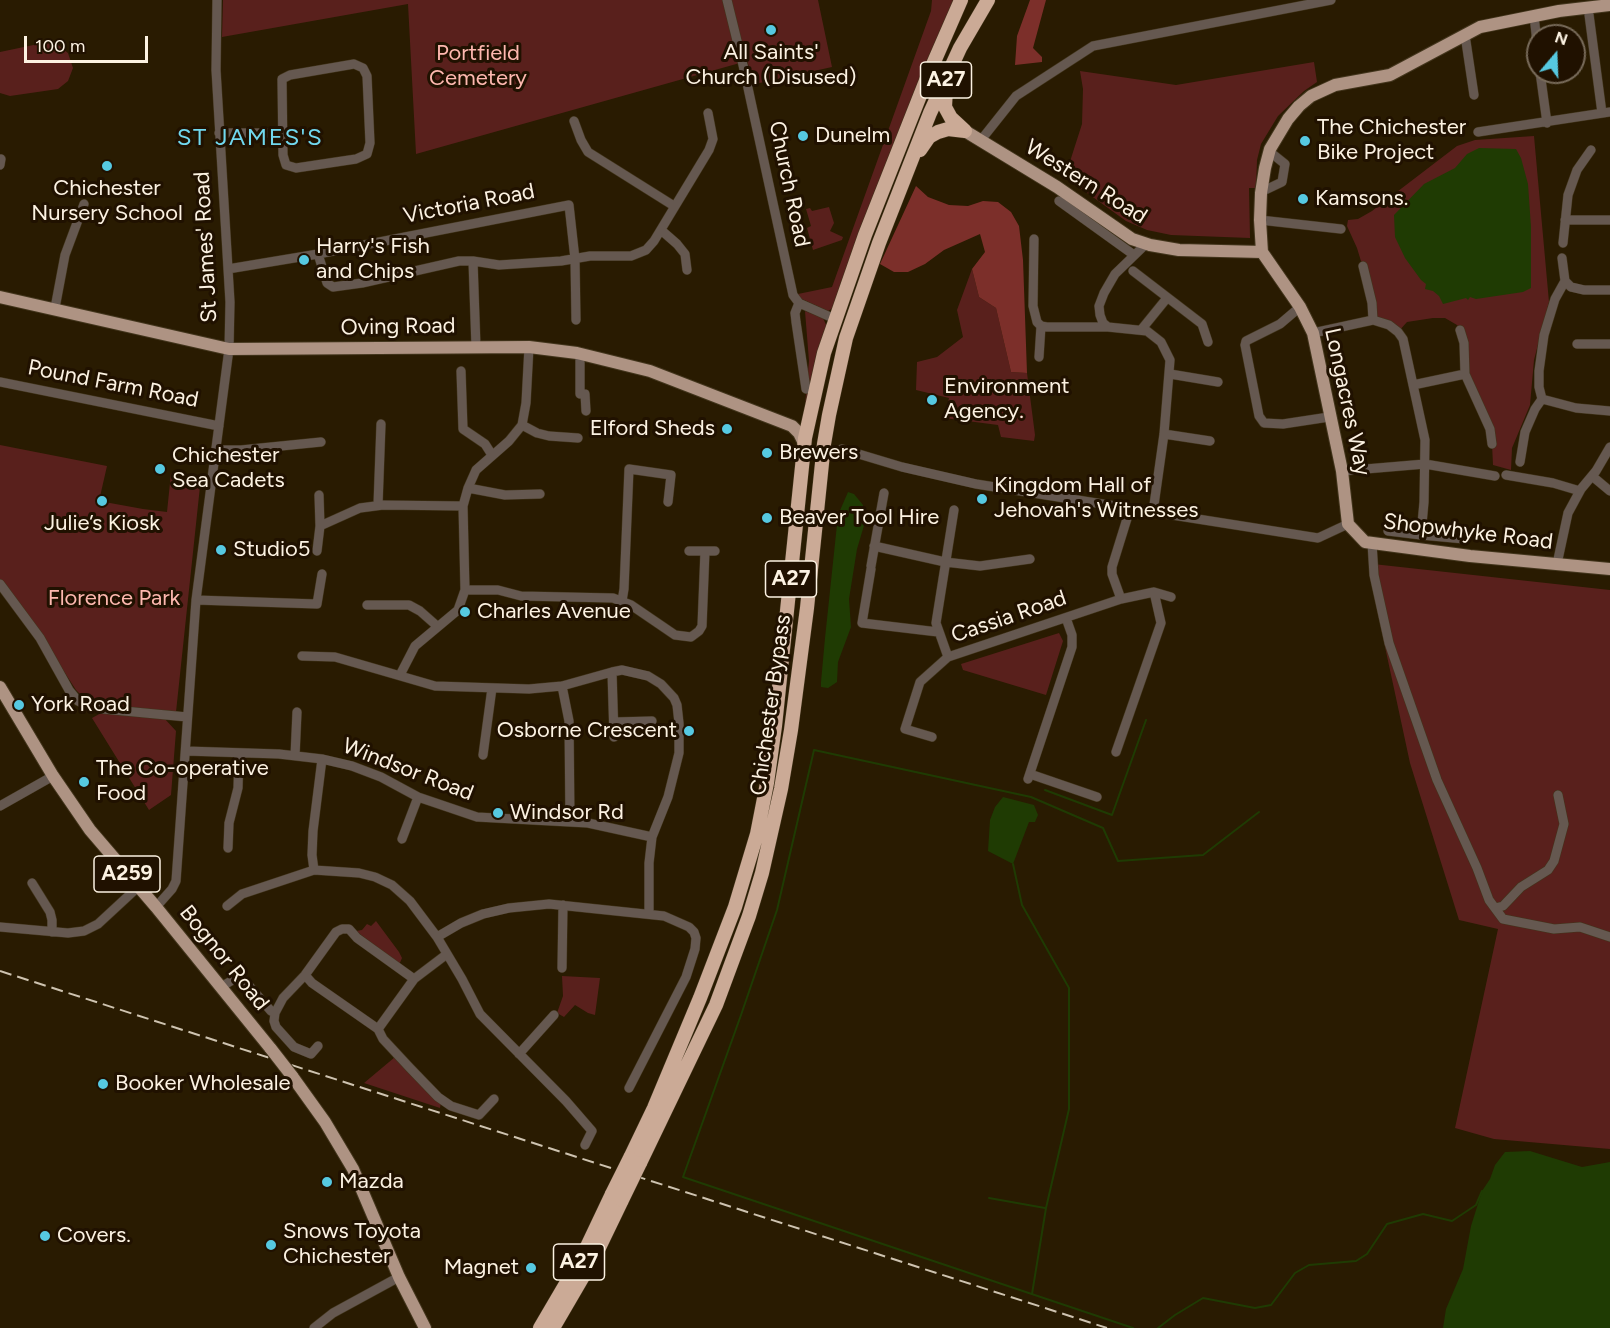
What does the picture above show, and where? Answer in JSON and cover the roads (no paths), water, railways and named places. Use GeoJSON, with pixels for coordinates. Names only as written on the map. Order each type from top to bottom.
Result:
{"type":"FeatureCollection","features":[{"type":"Feature","properties":{"kind":"highway","name":"Chichester Bypass"},"geometry":{"type":"LineString","coordinates":[[635,1161],[735,907],[757,834],[776,726],[805,445],[810,411],[824,353],[865,235],[961,0]]}},
{"type":"Feature","properties":{"kind":"highway","name":"Chichester Bypass"},"geometry":{"type":"LineString","coordinates":[[540,1328],[617,1197],[716,1005],[749,916],[762,873],[781,789],[791,730],[829,415],[846,338],[879,243],[910,164],[960,48],[988,0]]}},
{"type":"Feature","properties":{"kind":"highway"},"geometry":{"type":"LineString","coordinates":[[947,78],[945,107],[951,118],[965,131]]}},
{"type":"Feature","properties":{"kind":"highway"},"geometry":{"type":"LineString","coordinates":[[910,164],[929,137],[948,129],[965,131]]}},
{"type":"Feature","properties":{"kind":"highway","name":"Chichester Bypass"},"geometry":{"type":"LineString","coordinates":[[553,1328],[596,1256],[617,1197]]}},
{"type":"Feature","properties":{"kind":"main road"},"geometry":{"type":"LineString","coordinates":[[1262,252],[1261,192],[1269,152],[1288,119],[1311,96],[1335,85],[1390,75],[1480,27],[1534,16],[1559,6],[1588,7],[1610,4]]}},
{"type":"Feature","properties":{"kind":"main road","name":"Western Road"},"geometry":{"type":"LineString","coordinates":[[965,131],[1057,188],[1132,239],[1179,250],[1262,252]]}},
{"type":"Feature","properties":{"kind":"main road","name":"Longacres Way"},"geometry":{"type":"LineString","coordinates":[[1262,252],[1300,306],[1313,333],[1342,471],[1348,524]]}},
{"type":"Feature","properties":{"kind":"main road","name":"Oving Road"},"geometry":{"type":"LineString","coordinates":[[0,297],[229,349],[529,347],[580,353],[650,371],[790,425]]}},
{"type":"Feature","properties":{"kind":"main road"},"geometry":{"type":"LineString","coordinates":[[790,425],[798,423],[810,411]]}},
{"type":"Feature","properties":{"kind":"main road"},"geometry":{"type":"LineString","coordinates":[[790,425],[798,432],[805,445]]}},
{"type":"Feature","properties":{"kind":"main road","name":"Shopwhyke Road"},"geometry":{"type":"LineString","coordinates":[[1348,524],[1365,542],[1470,556],[1610,569]]}},
{"type":"Feature","properties":{"kind":"main road","name":"Bognor Road"},"geometry":{"type":"LineString","coordinates":[[0,687],[53,776],[90,831],[221,987],[292,1076],[325,1122],[353,1169],[399,1277]]}},
{"type":"Feature","properties":{"kind":"main road","name":"A259"},"geometry":{"type":"LineString","coordinates":[[399,1277],[424,1328]]}},
{"type":"Feature","properties":{"kind":"street","name":"St James' Road"},"geometry":{"type":"LineString","coordinates":[[156,907],[176,881],[196,600],[229,349],[230,302],[216,45],[218,0]]}},
{"type":"Feature","properties":{"kind":"street","name":"Church Road"},"geometry":{"type":"LineString","coordinates":[[727,0],[744,65],[791,288],[799,303],[795,313],[806,389]]}},
{"type":"Feature","properties":{"kind":"street"},"geometry":{"type":"LineString","coordinates":[[981,140],[1016,96],[1093,46],[1331,0]]}},
{"type":"Feature","properties":{"kind":"street"},"geometry":{"type":"LineString","coordinates":[[1478,132],[1606,112],[1588,7]]}},
{"type":"Feature","properties":{"kind":"street"},"geometry":{"type":"LineString","coordinates":[[1534,16],[1535,24]]}},
{"type":"Feature","properties":{"kind":"street"},"geometry":{"type":"LineString","coordinates":[[1465,35],[1474,95]]}},
{"type":"Feature","properties":{"kind":"street"},"geometry":{"type":"LineString","coordinates":[[354,64],[363,68],[367,76],[370,143],[367,154],[357,159],[291,167],[284,162],[282,133],[281,82],[285,76],[354,64]]}},
{"type":"Feature","properties":{"kind":"street"},"geometry":{"type":"LineString","coordinates":[[1541,84],[1546,123]]}},
{"type":"Feature","properties":{"kind":"street"},"geometry":{"type":"LineString","coordinates":[[318,254],[327,283],[333,286],[362,283],[449,263],[473,261],[499,265],[590,256],[631,256],[646,250],[661,230],[709,150],[712,139],[708,113]]}},
{"type":"Feature","properties":{"kind":"street"},"geometry":{"type":"LineString","coordinates":[[574,121],[588,152],[674,206]]}},
{"type":"Feature","properties":{"kind":"street"},"geometry":{"type":"LineString","coordinates":[[219,133],[282,133]]}},
{"type":"Feature","properties":{"kind":"street"},"geometry":{"type":"LineString","coordinates":[[1563,243],[1567,201],[1572,182],[1577,170],[1591,150]]}},
{"type":"Feature","properties":{"kind":"street"},"geometry":{"type":"LineString","coordinates":[[1261,192],[1282,182],[1285,164],[1269,152]]}},
{"type":"Feature","properties":{"kind":"street"},"geometry":{"type":"LineString","coordinates":[[1059,201],[1134,255]]}},
{"type":"Feature","properties":{"kind":"street","name":"Victoria Road"},"geometry":{"type":"LineString","coordinates":[[228,269],[318,254],[569,205],[575,259],[576,320]]}},
{"type":"Feature","properties":{"kind":"street"},"geometry":{"type":"LineString","coordinates":[[55,308],[65,255],[83,207],[72,206]]}},
{"type":"Feature","properties":{"kind":"street"},"geometry":{"type":"LineString","coordinates":[[1260,220],[1341,230]]}},
{"type":"Feature","properties":{"kind":"street"},"geometry":{"type":"LineString","coordinates":[[1565,220],[1610,220]]}},
{"type":"Feature","properties":{"kind":"street"},"geometry":{"type":"LineString","coordinates":[[661,230],[685,254],[687,270]]}},
{"type":"Feature","properties":{"kind":"street"},"geometry":{"type":"LineString","coordinates":[[1034,238],[1034,314],[1041,326],[1141,330],[1155,336],[1161,342],[1170,360],[1164,434],[1153,512]]}},
{"type":"Feature","properties":{"kind":"street"},"geometry":{"type":"LineString","coordinates":[[1108,327],[1103,323],[1100,315],[1099,306],[1104,293],[1115,274],[1146,244]]}},
{"type":"Feature","properties":{"kind":"street"},"geometry":{"type":"LineString","coordinates":[[1520,462],[1525,432],[1542,399],[1539,371],[1544,335],[1555,299],[1565,281],[1562,258]]}},
{"type":"Feature","properties":{"kind":"street"},"geometry":{"type":"LineString","coordinates":[[473,261],[476,347]]}},
{"type":"Feature","properties":{"kind":"street"},"geometry":{"type":"LineString","coordinates":[[1363,266],[1372,303],[1373,320]]}},
{"type":"Feature","properties":{"kind":"street"},"geometry":{"type":"LineString","coordinates":[[1133,271],[1202,324],[1208,342]]}},
{"type":"Feature","properties":{"kind":"street"},"geometry":{"type":"LineString","coordinates":[[1565,281],[1571,287],[1584,290],[1610,290]]}},
{"type":"Feature","properties":{"kind":"street"},"geometry":{"type":"LineString","coordinates":[[1141,330],[1167,298]]}},
{"type":"Feature","properties":{"kind":"street"},"geometry":{"type":"LineString","coordinates":[[799,303],[835,319]]}},
{"type":"Feature","properties":{"kind":"street"},"geometry":{"type":"LineString","coordinates":[[1300,306],[1280,324],[1246,341],[1259,416],[1264,423],[1283,424],[1329,417]]}},
{"type":"Feature","properties":{"kind":"street"},"geometry":{"type":"LineString","coordinates":[[1313,333],[1373,320],[1389,325],[1403,339],[1425,440],[1421,535]]}},
{"type":"Feature","properties":{"kind":"street"},"geometry":{"type":"LineString","coordinates":[[1039,357],[1041,326]]}},
{"type":"Feature","properties":{"kind":"street"},"geometry":{"type":"LineString","coordinates":[[1460,330],[1464,343],[1465,374],[1490,429],[1492,444]]}},
{"type":"Feature","properties":{"kind":"street"},"geometry":{"type":"LineString","coordinates":[[1577,344],[1610,344]]}},
{"type":"Feature","properties":{"kind":"street"},"geometry":{"type":"LineString","coordinates":[[400,675],[415,646],[458,610],[465,590],[463,506],[476,470],[522,425],[526,403],[529,347]]}},
{"type":"Feature","properties":{"kind":"street"},"geometry":{"type":"LineString","coordinates":[[580,353],[580,394],[585,394],[586,411]]}},
{"type":"Feature","properties":{"kind":"street"},"geometry":{"type":"LineString","coordinates":[[461,371],[463,429],[465,433],[485,444],[492,455]]}},
{"type":"Feature","properties":{"kind":"street"},"geometry":{"type":"LineString","coordinates":[[1170,374],[1218,382]]}},
{"type":"Feature","properties":{"kind":"street"},"geometry":{"type":"LineString","coordinates":[[1413,385],[1465,374]]}},
{"type":"Feature","properties":{"kind":"street","name":"Pound Farm Road"},"geometry":{"type":"LineString","coordinates":[[0,382],[219,426]]}},
{"type":"Feature","properties":{"kind":"street"},"geometry":{"type":"LineString","coordinates":[[1542,399],[1576,408],[1610,411]]}},
{"type":"Feature","properties":{"kind":"street"},"geometry":{"type":"LineString","coordinates":[[380,505],[381,424]]}},
{"type":"Feature","properties":{"kind":"street"},"geometry":{"type":"LineString","coordinates":[[522,425],[543,435],[578,438]]}},
{"type":"Feature","properties":{"kind":"street"},"geometry":{"type":"LineString","coordinates":[[1164,434],[1210,441]]}},
{"type":"Feature","properties":{"kind":"street"},"geometry":{"type":"LineString","coordinates":[[216,450],[241,450],[321,442]]}},
{"type":"Feature","properties":{"kind":"street"},"geometry":{"type":"LineString","coordinates":[[1557,564],[1567,516],[1580,491],[1610,447]]}},
{"type":"Feature","properties":{"kind":"street"},"geometry":{"type":"LineString","coordinates":[[840,454],[842,449],[941,477],[1318,538],[1348,524]]}},
{"type":"Feature","properties":{"kind":"street"},"geometry":{"type":"LineString","coordinates":[[1342,471],[1425,464],[1495,476]]}},
{"type":"Feature","properties":{"kind":"street"},"geometry":{"type":"LineString","coordinates":[[622,601],[628,470],[671,475],[668,502]]}},
{"type":"Feature","properties":{"kind":"street"},"geometry":{"type":"LineString","coordinates":[[1506,476],[1553,483],[1580,491]]}},
{"type":"Feature","properties":{"kind":"street"},"geometry":{"type":"LineString","coordinates":[[1592,476],[1610,491]]}},
{"type":"Feature","properties":{"kind":"street"},"geometry":{"type":"LineString","coordinates":[[468,488],[505,495],[540,494]]}},
{"type":"Feature","properties":{"kind":"street"},"geometry":{"type":"LineString","coordinates":[[884,493],[862,623],[938,632]]}},
{"type":"Feature","properties":{"kind":"street"},"geometry":{"type":"LineString","coordinates":[[317,551],[320,526],[319,495]]}},
{"type":"Feature","properties":{"kind":"street"},"geometry":{"type":"LineString","coordinates":[[320,526],[360,508],[380,505],[463,506]]}},
{"type":"Feature","properties":{"kind":"street"},"geometry":{"type":"LineString","coordinates":[[1121,599],[1112,574],[1112,567],[1130,509]]}},
{"type":"Feature","properties":{"kind":"street"},"geometry":{"type":"LineString","coordinates":[[948,657],[936,623],[954,510]]}},
{"type":"Feature","properties":{"kind":"street"},"geometry":{"type":"LineString","coordinates":[[1388,531],[1464,539]]}},
{"type":"Feature","properties":{"kind":"street"},"geometry":{"type":"LineString","coordinates":[[1372,543],[1374,575],[1389,644],[1437,780],[1489,900],[1503,919],[1554,929],[1580,927],[1610,937]]}},
{"type":"Feature","properties":{"kind":"street"},"geometry":{"type":"LineString","coordinates":[[874,546],[945,562],[980,566],[1030,558]]}},
{"type":"Feature","properties":{"kind":"street"},"geometry":{"type":"LineString","coordinates":[[465,590],[498,590],[520,596],[606,597],[622,601],[637,609],[675,635],[691,637],[702,626],[705,550]]}},
{"type":"Feature","properties":{"kind":"street"},"geometry":{"type":"LineString","coordinates":[[689,551],[715,551]]}},
{"type":"Feature","properties":{"kind":"street"},"geometry":{"type":"LineString","coordinates":[[196,600],[317,604],[322,574]]}},
{"type":"Feature","properties":{"kind":"street"},"geometry":{"type":"LineString","coordinates":[[0,584],[40,638],[69,690],[78,701],[103,709],[187,717]]}},
{"type":"Feature","properties":{"kind":"street"},"geometry":{"type":"LineString","coordinates":[[1116,752],[1161,622],[1154,592]]}},
{"type":"Feature","properties":{"kind":"street","name":"Cassia Road"},"geometry":{"type":"LineString","coordinates":[[932,737],[905,729],[920,682],[948,657],[1121,599],[1154,592],[1171,597]]}},
{"type":"Feature","properties":{"kind":"street"},"geometry":{"type":"LineString","coordinates":[[367,605],[409,605],[420,611],[437,626]]}},
{"type":"Feature","properties":{"kind":"street"},"geometry":{"type":"LineString","coordinates":[[1066,618],[1072,635],[1072,647],[1029,776],[1097,797]]}},
{"type":"Feature","properties":{"kind":"street"},"geometry":{"type":"LineString","coordinates":[[302,656],[334,657],[435,686],[529,689],[562,686],[612,672],[630,671],[648,676],[661,684],[675,698],[677,705],[679,753],[668,797],[652,837],[649,863],[649,914]]}},
{"type":"Feature","properties":{"kind":"street"},"geometry":{"type":"LineString","coordinates":[[612,672],[614,737]]}},
{"type":"Feature","properties":{"kind":"street"},"geometry":{"type":"LineString","coordinates":[[562,686],[569,721],[570,822]]}},
{"type":"Feature","properties":{"kind":"street"},"geometry":{"type":"LineString","coordinates":[[483,755],[492,688]]}},
{"type":"Feature","properties":{"kind":"street"},"geometry":{"type":"LineString","coordinates":[[295,756],[297,712]]}},
{"type":"Feature","properties":{"kind":"street"},"geometry":{"type":"LineString","coordinates":[[614,722],[652,722]]}},
{"type":"Feature","properties":{"kind":"street","name":"Windsor Road"},"geometry":{"type":"LineString","coordinates":[[186,751],[322,759],[352,766],[381,777],[418,797],[477,817],[609,826],[652,837]]}},
{"type":"Feature","properties":{"kind":"street"},"geometry":{"type":"LineString","coordinates":[[228,848],[229,824],[238,788],[239,754]]}},
{"type":"Feature","properties":{"kind":"street"},"geometry":{"type":"LineString","coordinates":[[314,870],[313,831],[322,759]]}},
{"type":"Feature","properties":{"kind":"street"},"geometry":{"type":"LineString","coordinates":[[0,806],[53,776]]}},
{"type":"Feature","properties":{"kind":"street"},"geometry":{"type":"LineString","coordinates":[[1495,908],[1503,906],[1521,887],[1548,870],[1554,861],[1564,824],[1557,795]]}},
{"type":"Feature","properties":{"kind":"street"},"geometry":{"type":"LineString","coordinates":[[402,839],[418,797]]}},
{"type":"Feature","properties":{"kind":"street"},"geometry":{"type":"LineString","coordinates":[[227,906],[242,894],[314,870],[359,873],[392,885],[410,901],[437,937],[480,1014],[592,1131],[585,1145]]}},
{"type":"Feature","properties":{"kind":"street"},"geometry":{"type":"LineString","coordinates":[[32,883],[50,912],[52,932]]}},
{"type":"Feature","properties":{"kind":"street"},"geometry":{"type":"LineString","coordinates":[[0,927],[52,932],[84,931],[98,924],[138,887]]}},
{"type":"Feature","properties":{"kind":"street"},"geometry":{"type":"LineString","coordinates":[[437,937],[483,914],[535,904],[563,904],[664,916],[689,927],[694,932],[695,949],[680,991],[629,1088]]}},
{"type":"Feature","properties":{"kind":"street"},"geometry":{"type":"LineString","coordinates":[[562,968],[563,904]]}},
{"type":"Feature","properties":{"kind":"street"},"geometry":{"type":"LineString","coordinates":[[318,1046],[311,1054],[294,1047],[276,1027],[275,1013],[283,998],[305,975],[336,932],[342,928],[349,929],[357,938],[414,979]]}},
{"type":"Feature","properties":{"kind":"street"},"geometry":{"type":"LineString","coordinates":[[378,1029],[414,979],[447,954]]}},
{"type":"Feature","properties":{"kind":"street"},"geometry":{"type":"LineString","coordinates":[[305,975],[307,979],[378,1029],[383,1039],[410,1068],[438,1097],[451,1106],[479,1115],[494,1099]]}},
{"type":"Feature","properties":{"kind":"street"},"geometry":{"type":"LineString","coordinates":[[221,987],[236,978],[244,980],[275,1013]]}},
{"type":"Feature","properties":{"kind":"street"},"geometry":{"type":"LineString","coordinates":[[519,1054],[554,1015]]}},
{"type":"Feature","properties":{"kind":"street"},"geometry":{"type":"LineString","coordinates":[[314,1328],[333,1313],[399,1277]]}},
{"type":"Feature","properties":{"kind":"waterway"},"geometry":{"type":"LineString","coordinates":[[1045,790],[1112,815],[1146,720]]}},
{"type":"Feature","properties":{"kind":"waterway"},"geometry":{"type":"LineString","coordinates":[[1133,1328],[683,1177],[777,910],[814,750],[1031,797],[1103,828],[1118,861],[1203,855],[1259,812]]}},
{"type":"Feature","properties":{"kind":"waterway"},"geometry":{"type":"LineString","coordinates":[[1013,864],[1022,905],[1069,988],[1069,1109],[1046,1208],[1032,1294]]}},
{"type":"Feature","properties":{"kind":"waterway"},"geometry":{"type":"LineString","coordinates":[[1158,1328],[1203,1298],[1255,1308],[1271,1305],[1295,1273],[1309,1265],[1356,1261],[1367,1254],[1387,1224],[1423,1214],[1452,1221],[1476,1205],[1482,1191]]}},
{"type":"Feature","properties":{"kind":"waterway"},"geometry":{"type":"LineString","coordinates":[[989,1198],[1045,1208]]}},
{"type":"Feature","properties":{"kind":"railway"},"geometry":{"type":"LineString","coordinates":[[0,971],[1107,1328]]}},
{"type":"Feature","properties":{"kind":"place","name":"All Saints' Church (Disused)"},"geometry":{"type":"Point","coordinates":[771,30]}},
{"type":"Feature","properties":{"kind":"place","name":"Dunelm"},"geometry":{"type":"Point","coordinates":[803,136]}},
{"type":"Feature","properties":{"kind":"place","name":"The Chichester Bike Project"},"geometry":{"type":"Point","coordinates":[1305,141]}},
{"type":"Feature","properties":{"kind":"place","name":"Chichester Nursery School"},"geometry":{"type":"Point","coordinates":[107,166]}},
{"type":"Feature","properties":{"kind":"place","name":"Kamsons."},"geometry":{"type":"Point","coordinates":[1303,199]}},
{"type":"Feature","properties":{"kind":"place","name":"Harry's Fish and Chips"},"geometry":{"type":"Point","coordinates":[304,260]}},
{"type":"Feature","properties":{"kind":"place","name":"Environment Agency."},"geometry":{"type":"Point","coordinates":[932,400]}},
{"type":"Feature","properties":{"kind":"place","name":"Elford Sheds"},"geometry":{"type":"Point","coordinates":[727,429]}},
{"type":"Feature","properties":{"kind":"place","name":"Brewers"},"geometry":{"type":"Point","coordinates":[767,453]}},
{"type":"Feature","properties":{"kind":"place","name":"Chichester Sea Cadets"},"geometry":{"type":"Point","coordinates":[160,469]}},
{"type":"Feature","properties":{"kind":"place","name":"Kingdom Hall of Jehovah's Witnesses"},"geometry":{"type":"Point","coordinates":[982,499]}},
{"type":"Feature","properties":{"kind":"place","name":"Julie’s Kiosk"},"geometry":{"type":"Point","coordinates":[102,501]}},
{"type":"Feature","properties":{"kind":"place","name":"Beaver Tool Hire"},"geometry":{"type":"Point","coordinates":[767,518]}},
{"type":"Feature","properties":{"kind":"place","name":"Studio5"},"geometry":{"type":"Point","coordinates":[221,550]}},
{"type":"Feature","properties":{"kind":"place","name":"Charles Avenue"},"geometry":{"type":"Point","coordinates":[465,612]}},
{"type":"Feature","properties":{"kind":"place","name":"York Road"},"geometry":{"type":"Point","coordinates":[19,705]}},
{"type":"Feature","properties":{"kind":"place","name":"Osborne Crescent"},"geometry":{"type":"Point","coordinates":[689,731]}},
{"type":"Feature","properties":{"kind":"place","name":"The Co-operative Food"},"geometry":{"type":"Point","coordinates":[84,782]}},
{"type":"Feature","properties":{"kind":"place","name":"Windsor Rd"},"geometry":{"type":"Point","coordinates":[498,813]}},
{"type":"Feature","properties":{"kind":"place","name":"Booker Wholesale"},"geometry":{"type":"Point","coordinates":[103,1084]}},
{"type":"Feature","properties":{"kind":"place","name":"Mazda"},"geometry":{"type":"Point","coordinates":[327,1182]}},
{"type":"Feature","properties":{"kind":"place","name":"Covers."},"geometry":{"type":"Point","coordinates":[45,1236]}},
{"type":"Feature","properties":{"kind":"place","name":"Snows Toyota Chichester"},"geometry":{"type":"Point","coordinates":[271,1245]}},
{"type":"Feature","properties":{"kind":"place","name":"Magnet"},"geometry":{"type":"Point","coordinates":[531,1268]}},
{"type":"Feature","properties":{"kind":"district","name":"ST JAMES'S"},"geometry":{"type":"Point","coordinates":[250,138]}},
{"type":"Feature","properties":{"kind":"park label","name":"Portfield Cemetery"},"geometry":{"type":"Point","coordinates":[478,66]}},
{"type":"Feature","properties":{"kind":"park label","name":"Florence Park"},"geometry":{"type":"Point","coordinates":[114,599]}}]}
